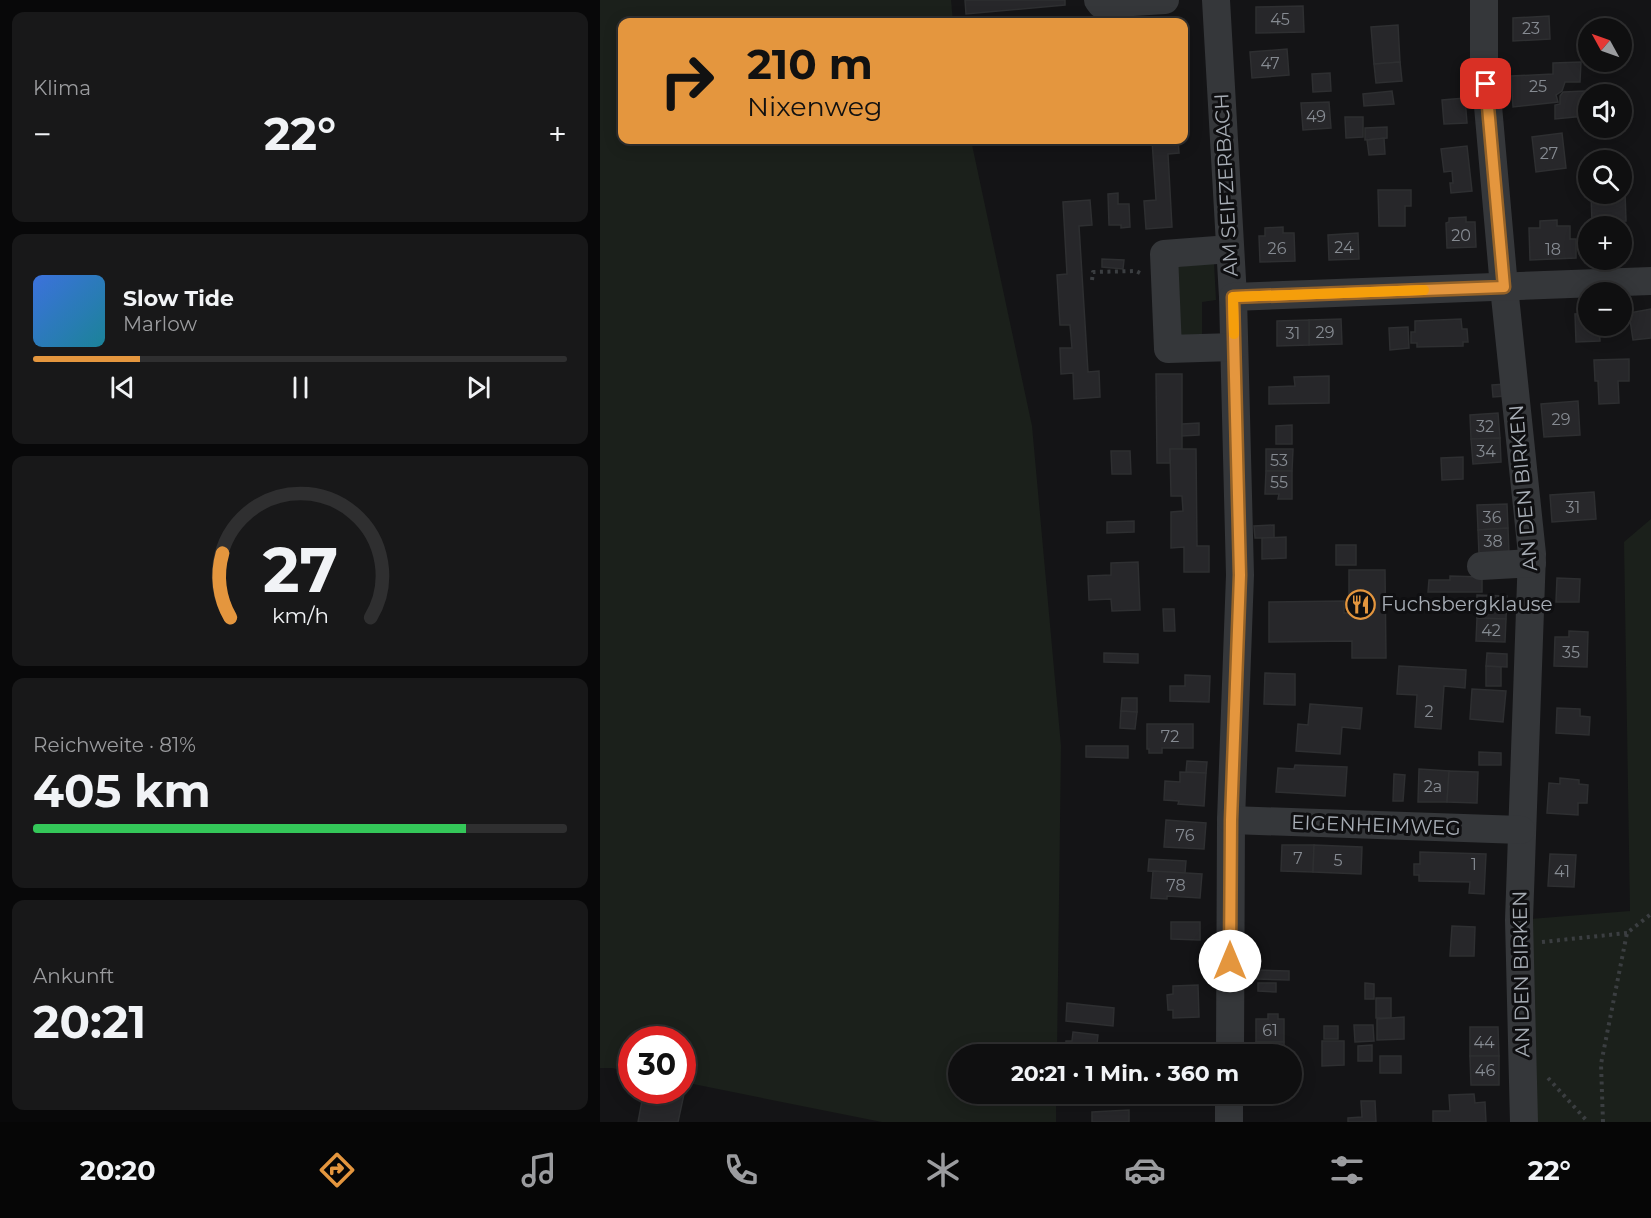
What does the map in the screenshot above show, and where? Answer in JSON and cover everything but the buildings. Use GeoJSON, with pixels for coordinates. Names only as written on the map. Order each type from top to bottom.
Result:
{"type":"FeatureCollection","features":[{"type":"Feature","properties":{"kind":"street"},"geometry":{"type":"LineString","coordinates":[[1098,0],[1101,4],[1165,0]]}},
{"type":"Feature","properties":{"kind":"street","name":"AM SEIFZERBACH"},"geometry":{"type":"LineString","coordinates":[[1216,0],[1233,297],[1240,575],[1231,820],[1230,1044]]}},
{"type":"Feature","properties":{"kind":"street","name":"AN DEN BIRKEN"},"geometry":{"type":"LineString","coordinates":[[1484,0],[1484,61],[1532,563],[1521,830],[1520,944],[1524,1122]]}},
{"type":"Feature","properties":{"kind":"street"},"geometry":{"type":"LineString","coordinates":[[1230,249],[1164,254],[1167,338],[1168,349],[1234,347]]}},
{"type":"Feature","properties":{"kind":"street"},"geometry":{"type":"LineString","coordinates":[[1233,297],[1651,280]]}},
{"type":"Feature","properties":{"kind":"street"},"geometry":{"type":"LineString","coordinates":[[1481,566],[1532,563]]}},
{"type":"Feature","properties":{"kind":"street","name":"EIGENHEIMWEG"},"geometry":{"type":"LineString","coordinates":[[1231,820],[1521,830]]}},
{"type":"Feature","properties":{"kind":"street"},"geometry":{"type":"LineString","coordinates":[[1229,1104],[1229,1122]]}},
{"type":"Feature","properties":{"kind":"path"},"geometry":{"type":"LineString","coordinates":[[1092,280],[1093,272],[1136,271],[1140,273]]}},
{"type":"Feature","properties":{"kind":"path"},"geometry":{"type":"LineString","coordinates":[[1520,944],[1627,933],[1651,914]]}},
{"type":"Feature","properties":{"kind":"path"},"geometry":{"type":"LineString","coordinates":[[1603,1122],[1601,1064],[1627,933]]}},
{"type":"Feature","properties":{"kind":"path"},"geometry":{"type":"LineString","coordinates":[[1522,1049],[1588,1122]]}},
{"type":"Feature","properties":{"kind":"shaded area"},"geometry":{"type":"Polygon","coordinates":[[[600,0],[951,0],[953,18],[618,18],[618,144],[972,144],[1032,426],[1061,746],[1057,1044],[948,1044],[948,1104],[1056,1104],[1056,1122],[882,1122],[696,1085],[696,1026],[618,1026],[618,1069],[600,1068],[600,0]]]}},
{"type":"Feature","properties":{"kind":"shaded area"},"geometry":{"type":"Polygon","coordinates":[[[1214,263],[1216,300],[1202,302],[1202,334],[1183,336],[1178,333],[1176,267],[1214,263]]]}},
{"type":"Feature","properties":{"kind":"shaded area"},"geometry":{"type":"Polygon","coordinates":[[[1651,519],[1651,1122],[1524,1122],[1519,920],[1630,911],[1624,542],[1651,519]]]}},
{"type":"Feature","properties":{"kind":"slow traffic"},"geometry":{"type":"LineString","coordinates":[[1234,334],[1233,297],[1424,290]]}},
{"type":"Feature","properties":{"kind":"place","name":"Fuchsbergklause"},"geometry":{"type":"Point","coordinates":[1360,604]}},
{"type":"Feature","properties":{"kind":"route"},"geometry":{"type":"LineString","coordinates":[[1230,961],[1231,820],[1240,575],[1233,297],[1504,287],[1486,84]]}}]}
